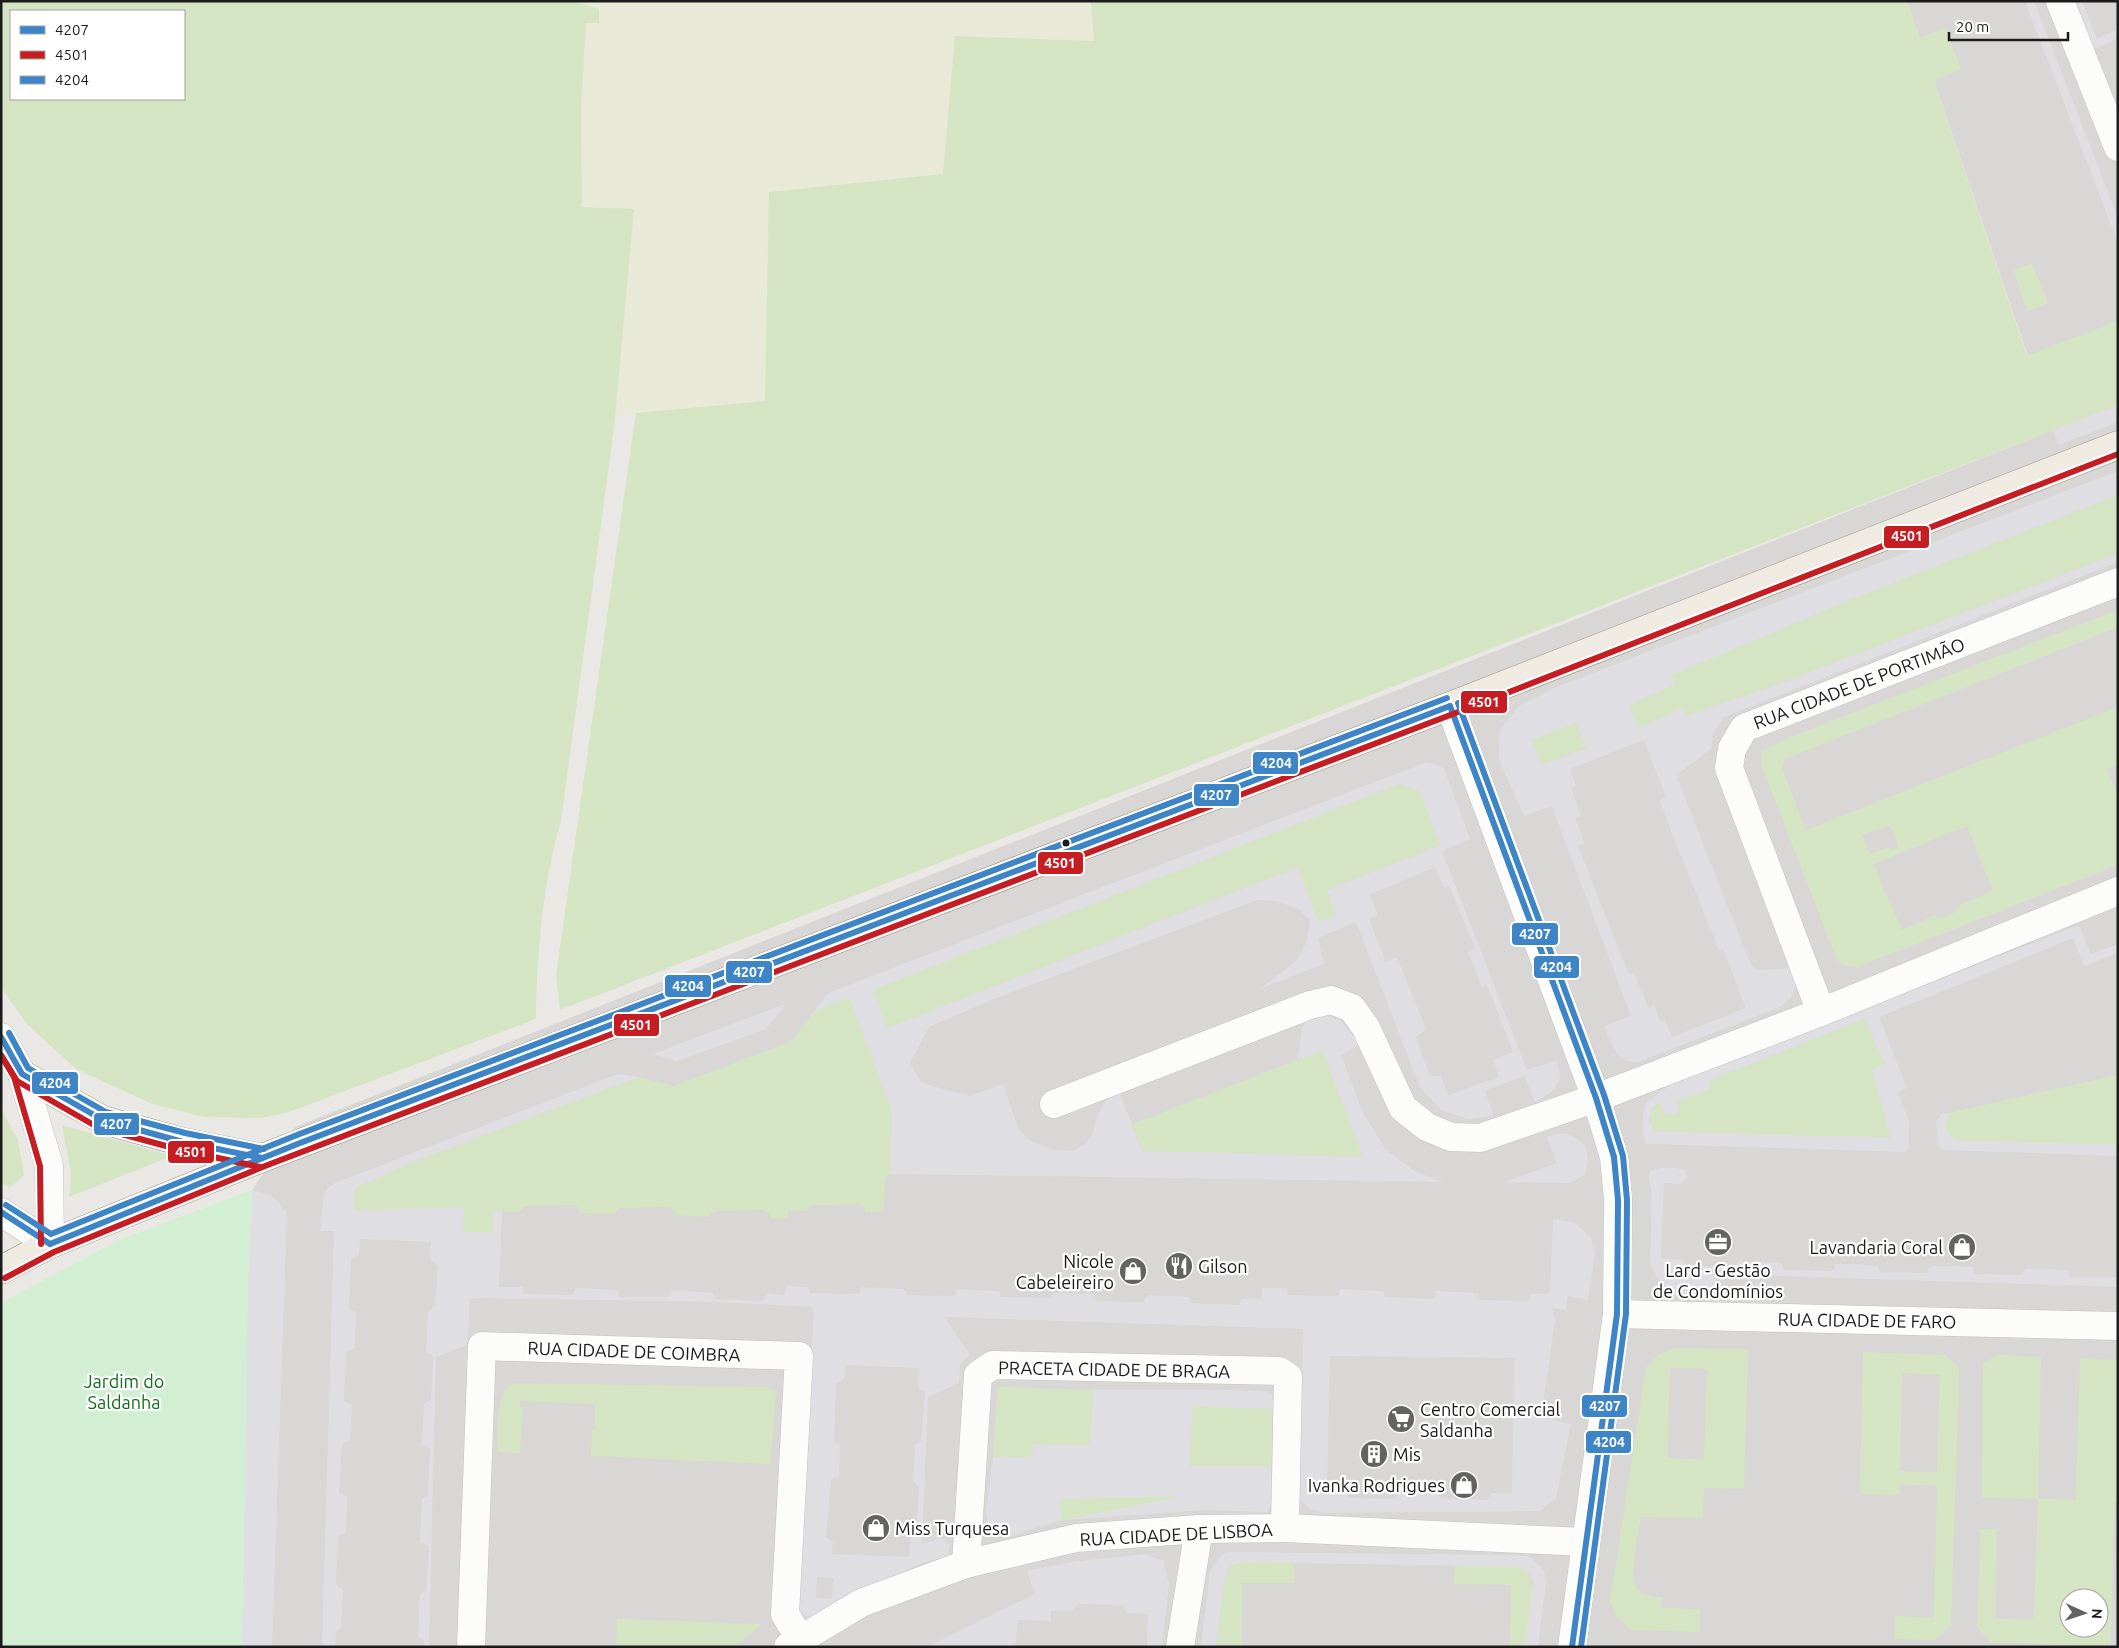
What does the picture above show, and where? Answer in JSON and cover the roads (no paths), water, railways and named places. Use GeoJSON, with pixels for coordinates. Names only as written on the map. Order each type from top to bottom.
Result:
{"type":"FeatureCollection","features":[{"type":"Feature","properties":{"kind":"main road"},"geometry":{"type":"LineString","coordinates":[[1,1270],[50,1244],[262,1158],[1450,706],[2118,445]]}},
{"type":"Feature","properties":{"kind":"main road"},"geometry":{"type":"LineString","coordinates":[[22,1074],[103,1120],[183,1142],[262,1158]]}},
{"type":"Feature","properties":{"kind":"street"},"geometry":{"type":"LineString","coordinates":[[2060,1],[2117,144]]}},
{"type":"Feature","properties":{"kind":"street","name":"RUA CIDADE DE PORTIMÃO"},"geometry":{"type":"LineString","coordinates":[[1821,1012],[1729,768],[1732,749],[1744,728],[2118,582]]}},
{"type":"Feature","properties":{"kind":"street"},"geometry":{"type":"LineString","coordinates":[[1450,706],[1596,1098],[1614,1157],[1618,1200],[1617,1314],[1572,1647]]}},
{"type":"Feature","properties":{"kind":"street"},"geometry":{"type":"LineString","coordinates":[[1054,1104],[1310,1005],[1331,1000],[1352,1008],[1366,1028],[1403,1108],[1427,1127],[1451,1137],[1480,1138],[1596,1098],[1821,1012],[2118,891]]}},
{"type":"Feature","properties":{"kind":"street"},"geometry":{"type":"LineString","coordinates":[[1,1037],[22,1074],[49,1164],[50,1244]]}},
{"type":"Feature","properties":{"kind":"street"},"geometry":{"type":"LineString","coordinates":[[1,1212],[50,1244]]}},
{"type":"Feature","properties":{"kind":"street","name":"RUA CIDADE DE FARO"},"geometry":{"type":"LineString","coordinates":[[1617,1314],[2118,1326]]}},
{"type":"Feature","properties":{"kind":"street","name":"RUA CIDADE DE COIMBRA"},"geometry":{"type":"LineString","coordinates":[[471,1647],[482,1346],[799,1356],[785,1614],[794,1643]]}},
{"type":"Feature","properties":{"kind":"street","name":"PRACETA CIDADE DE BRAGA"},"geometry":{"type":"LineString","coordinates":[[966,1564],[978,1376],[994,1365],[1279,1371],[1288,1377],[1285,1528]]}},
{"type":"Feature","properties":{"kind":"street","name":"RUA CIDADE DE LISBOA"},"geometry":{"type":"LineString","coordinates":[[794,1643],[861,1603],[966,1564],[1076,1538],[1199,1529],[1285,1528],[1585,1542]]}},
{"type":"Feature","properties":{"kind":"street"},"geometry":{"type":"LineString","coordinates":[[1180,1647],[1199,1529]]}},
{"type":"Feature","properties":{"kind":"place","name":"Lard - Gestão de Condomínios"},"geometry":{"type":"Point","coordinates":[1718,1242]}},
{"type":"Feature","properties":{"kind":"place","name":"Lavandaria Coral"},"geometry":{"type":"Point","coordinates":[1962,1247]}},
{"type":"Feature","properties":{"kind":"place","name":"Gilson"},"geometry":{"type":"Point","coordinates":[1179,1266]}},
{"type":"Feature","properties":{"kind":"place","name":"Nicole Cabeleireiro"},"geometry":{"type":"Point","coordinates":[1133,1271]}},
{"type":"Feature","properties":{"kind":"place","name":"Centro Comercial Saldanha"},"geometry":{"type":"Point","coordinates":[1401,1419]}},
{"type":"Feature","properties":{"kind":"place","name":"Mis"},"geometry":{"type":"Point","coordinates":[1374,1454]}},
{"type":"Feature","properties":{"kind":"place","name":"Ivanka Rodrigues"},"geometry":{"type":"Point","coordinates":[1464,1485]}},
{"type":"Feature","properties":{"kind":"place","name":"Miss Turquesa"},"geometry":{"type":"Point","coordinates":[876,1528]}},
{"type":"Feature","properties":{"kind":"park label","name":"Jardim do Saldanha"},"geometry":{"type":"Point","coordinates":[124,1391]}}]}
